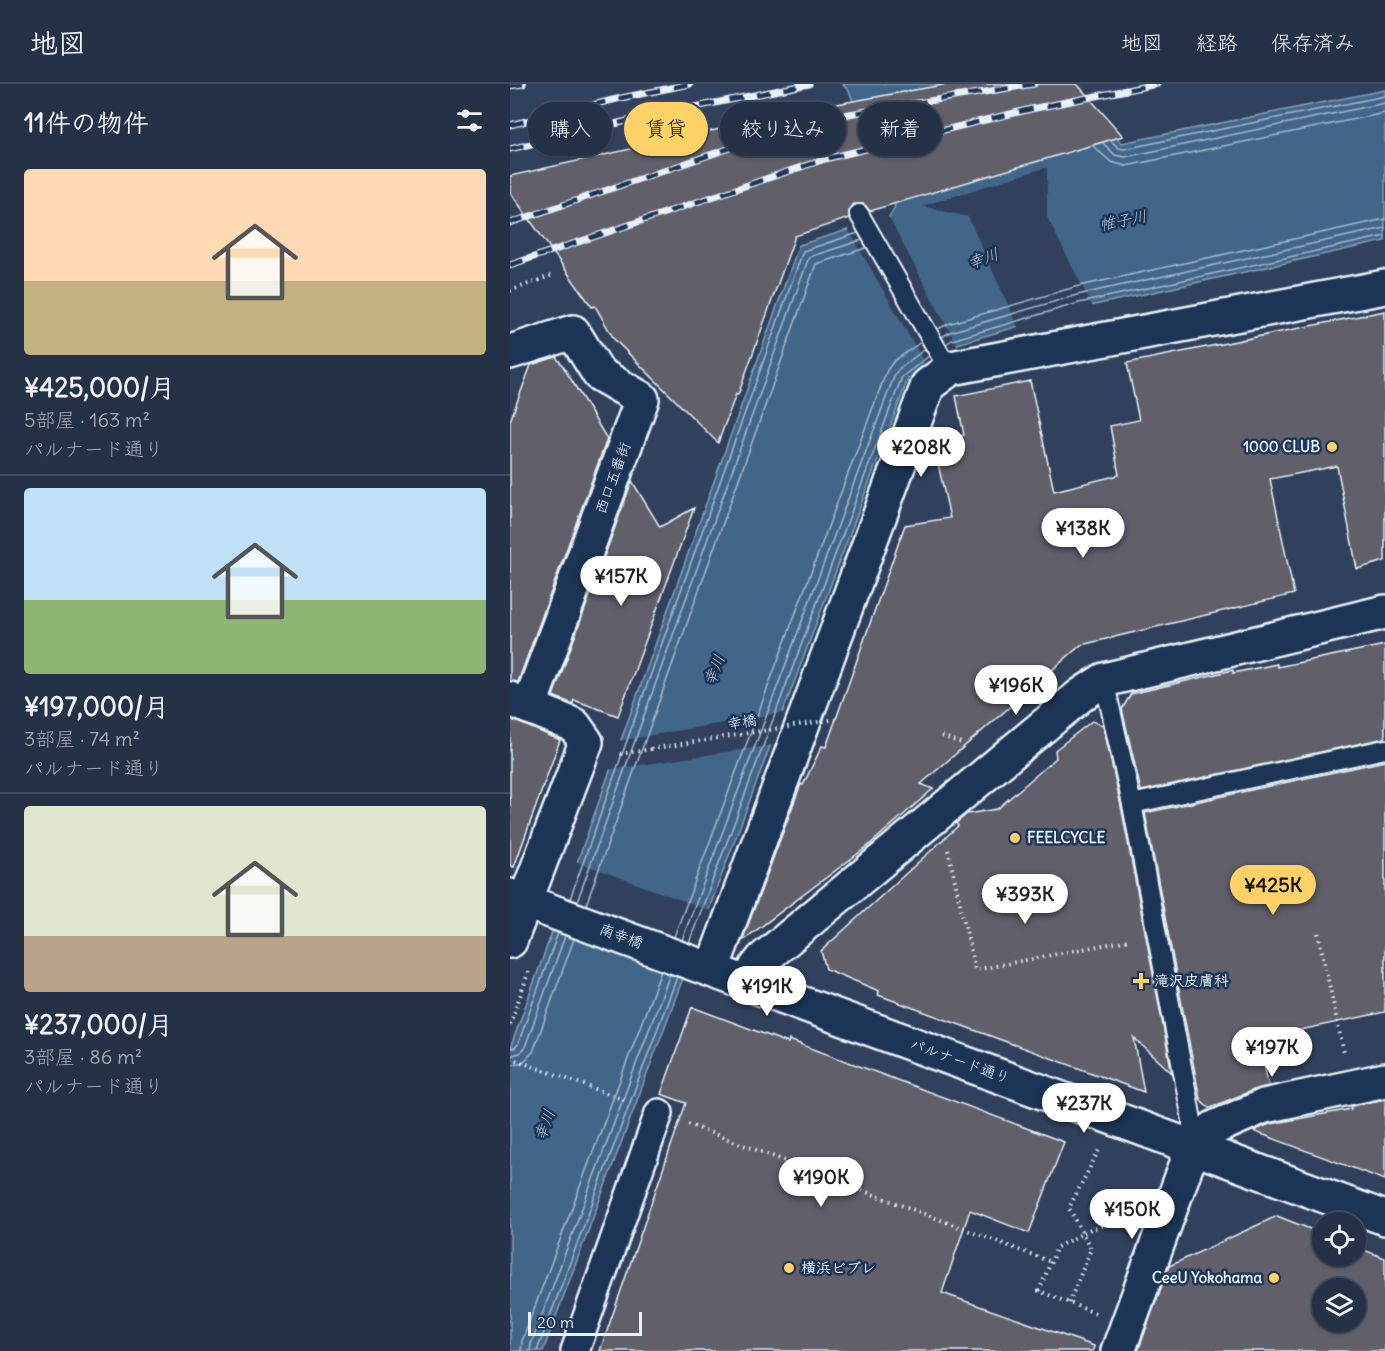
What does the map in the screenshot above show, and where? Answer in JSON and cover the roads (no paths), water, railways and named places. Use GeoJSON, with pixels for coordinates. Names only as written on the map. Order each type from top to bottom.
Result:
{"type":"FeatureCollection","features":[{"type":"Feature","properties":{"kind":"street"},"geometry":{"type":"LineString","coordinates":[[708,968],[928,385],[951,368],[1385,287]]}},
{"type":"Feature","properties":{"kind":"street","name":"西口五番街"},"geometry":{"type":"LineString","coordinates":[[512,355],[573,332],[599,374],[642,399],[520,703],[574,725],[586,742],[524,901]]}},
{"type":"Feature","properties":{"kind":"street"},"geometry":{"type":"LineString","coordinates":[[750,984],[756,968],[763,959],[1081,695],[1104,680],[1385,612]]}},
{"type":"Feature","properties":{"kind":"street"},"geometry":{"type":"LineString","coordinates":[[510,941],[524,901]]}},
{"type":"Feature","properties":{"kind":"street","name":"南幸橋"},"geometry":{"type":"LineString","coordinates":[[524,901],[708,968]]}},
{"type":"Feature","properties":{"kind":"street","name":"パルナード通り"},"geometry":{"type":"LineString","coordinates":[[708,968],[1385,1218]]}},
{"type":"Feature","properties":{"kind":"street"},"geometry":{"type":"LineString","coordinates":[[1118,1351],[1193,1147],[1214,1128],[1264,1106],[1385,1080]]}},
{"type":"Feature","properties":{"kind":"street"},"geometry":{"type":"LineString","coordinates":[[575,1351],[649,1109]]}},
{"type":"Feature","properties":{"kind":"lane"},"geometry":{"type":"LineString","coordinates":[[859,214],[941,356],[951,368]]}},
{"type":"Feature","properties":{"kind":"lane"},"geometry":{"type":"LineString","coordinates":[[1104,680],[1132,804],[1157,934],[1192,1120],[1193,1147]]}},
{"type":"Feature","properties":{"kind":"lane"},"geometry":{"type":"LineString","coordinates":[[1132,804],[1385,749]]}},
{"type":"Feature","properties":{"kind":"water"},"geometry":{"type":"Polygon","coordinates":[[[842,84],[1062,84],[1122,143],[1385,90],[1385,241],[1081,308],[954,345],[908,379],[543,1351],[510,1351],[510,1049],[799,245],[889,217],[895,207],[875,156],[942,156],[942,102],[858,102],[858,114],[849,91],[842,84]]]}},
{"type":"Feature","properties":{"kind":"railway"},"geometry":{"type":"LineString","coordinates":[[510,86],[523,84]]}},
{"type":"Feature","properties":{"kind":"railway"},"geometry":{"type":"LineString","coordinates":[[510,125],[690,84]]}},
{"type":"Feature","properties":{"kind":"railway"},"geometry":{"type":"LineString","coordinates":[[510,149],[631,120],[809,84]]}},
{"type":"Feature","properties":{"kind":"railway"},"geometry":{"type":"LineString","coordinates":[[510,223],[783,130],[849,114],[1034,84]]}},
{"type":"Feature","properties":{"kind":"railway"},"geometry":{"type":"LineString","coordinates":[[510,265],[825,159],[1031,109],[1157,84]]}},
{"type":"Feature","properties":{"kind":"place","name":"1000 CLUB"},"geometry":{"type":"Point","coordinates":[1332,447]}},
{"type":"Feature","properties":{"kind":"place","name":"FEELCYCLE"},"geometry":{"type":"Point","coordinates":[1015,838]}},
{"type":"Feature","properties":{"kind":"place","name":"滝沢皮膚科"},"geometry":{"type":"Point","coordinates":[1141,981]}},
{"type":"Feature","properties":{"kind":"place","name":"横浜ビブレ"},"geometry":{"type":"Point","coordinates":[789,1268]}},
{"type":"Feature","properties":{"kind":"place","name":"CeeU Yokohama"},"geometry":{"type":"Point","coordinates":[1274,1278]}},
{"type":"Feature","properties":{"kind":"water label","name":"帷子川"},"geometry":{"type":"Point","coordinates":[1123,220]}},
{"type":"Feature","properties":{"kind":"water label","name":"幸川"},"geometry":{"type":"Point","coordinates":[983,258]}},
{"type":"Feature","properties":{"kind":"water label","name":"幸川"},"geometry":{"type":"Point","coordinates":[714,670]}},
{"type":"Feature","properties":{"kind":"water label","name":"幸川"},"geometry":{"type":"Point","coordinates":[544,1125]}}]}
